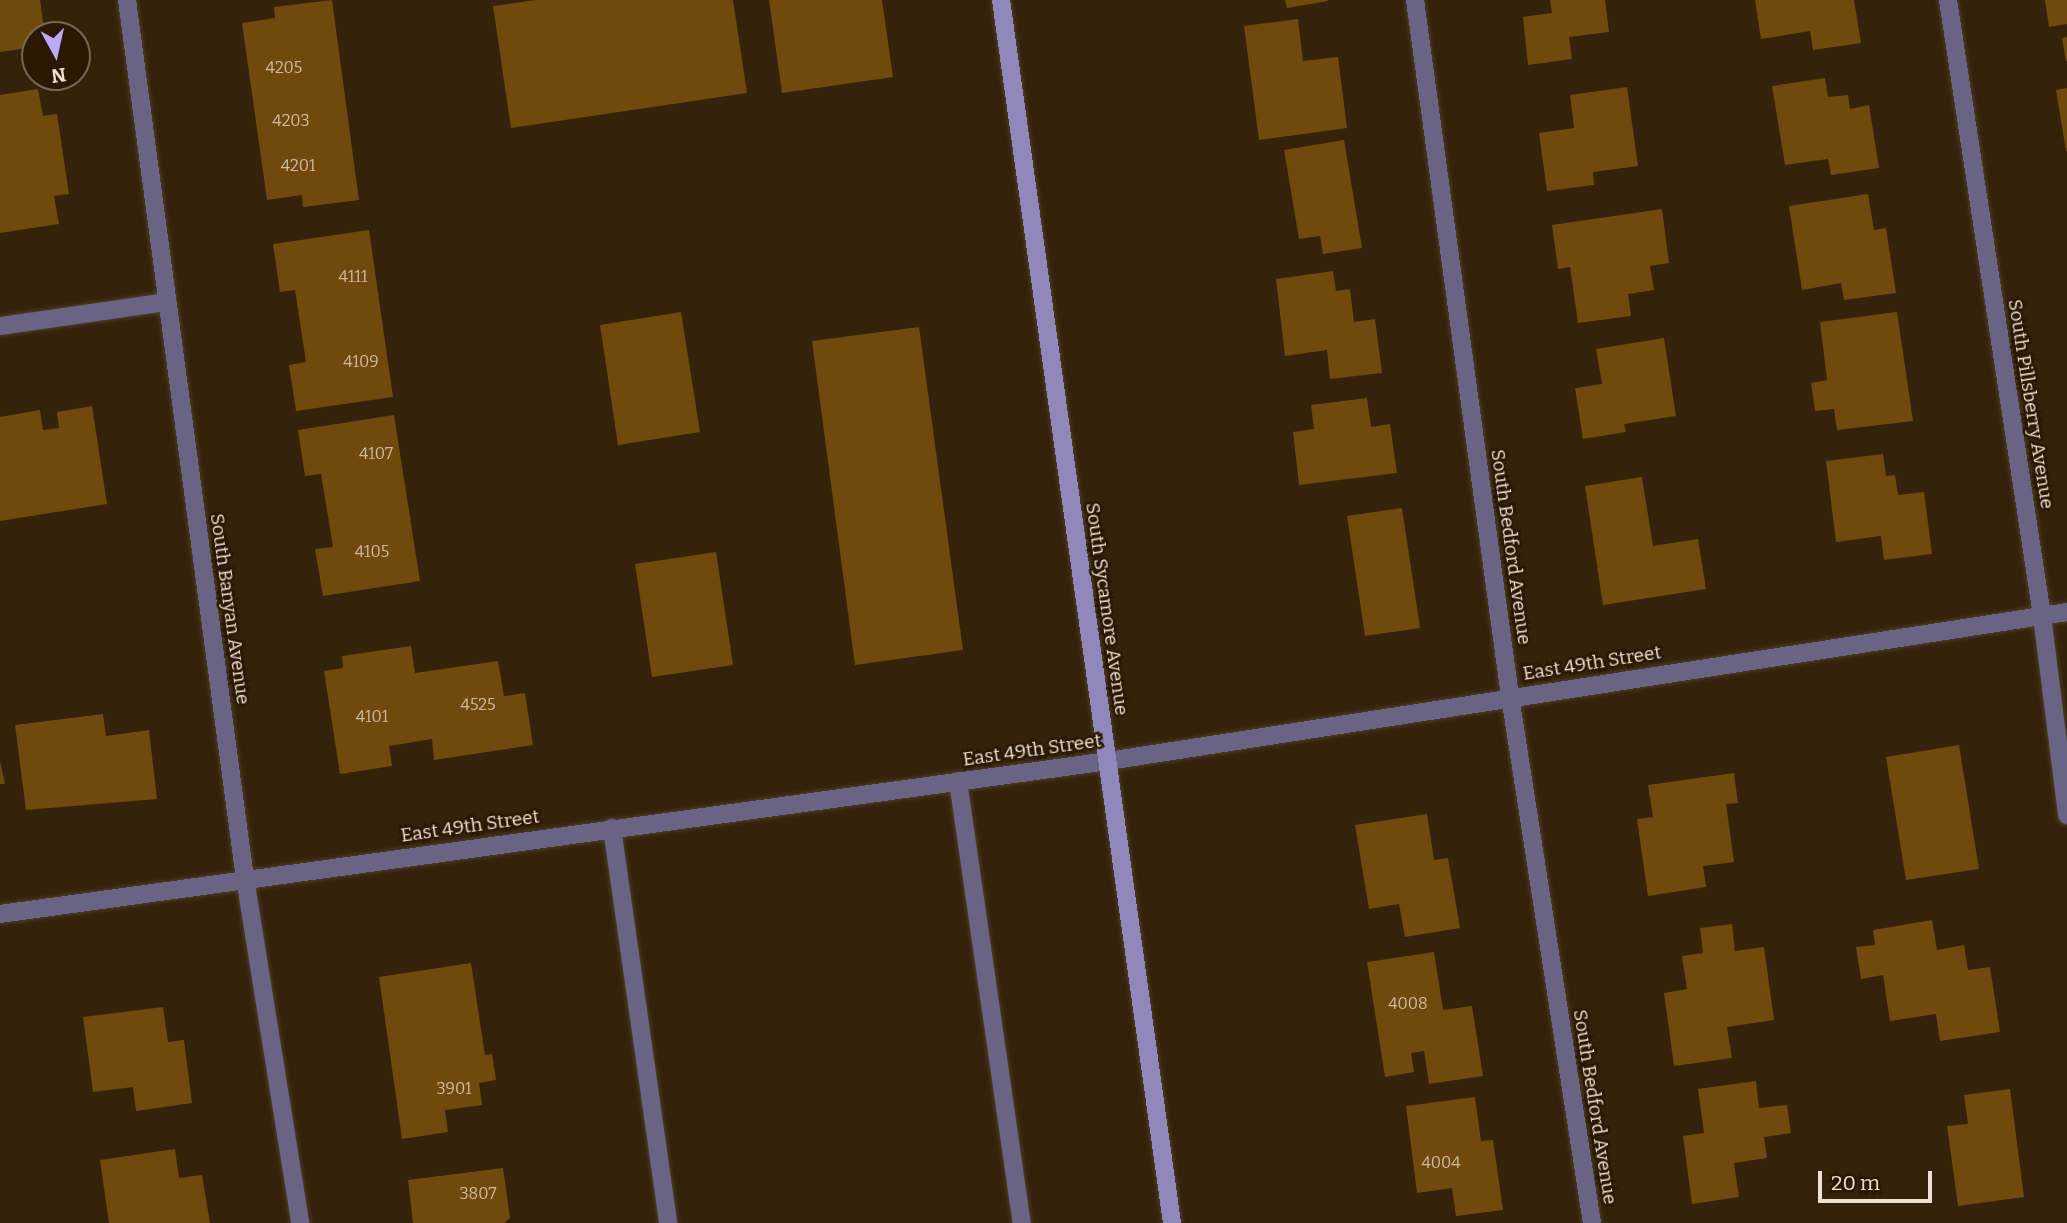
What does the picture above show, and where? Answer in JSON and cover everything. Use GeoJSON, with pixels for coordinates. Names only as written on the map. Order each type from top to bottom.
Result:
{"type":"FeatureCollection","features":[{"type":"Feature","properties":{"kind":"main road","name":"South Sycamore Avenue"},"geometry":{"type":"LineString","coordinates":[[1001,0],[1172,1223]]}},
{"type":"Feature","properties":{"kind":"street","name":"South Banyan Avenue"},"geometry":{"type":"LineString","coordinates":[[127,0],[245,878],[300,1223]]}},
{"type":"Feature","properties":{"kind":"street","name":"South Bedford Avenue"},"geometry":{"type":"LineString","coordinates":[[1415,0],[1510,696],[1592,1223]]}},
{"type":"Feature","properties":{"kind":"street","name":"South Pillsberry Avenue"},"geometry":{"type":"LineString","coordinates":[[1948,0],[2042,616],[2067,815]]}},
{"type":"Feature","properties":{"kind":"street"},"geometry":{"type":"LineString","coordinates":[[0,326],[167,302]]}},
{"type":"Feature","properties":{"kind":"street","name":"East 49th Street"},"geometry":{"type":"LineString","coordinates":[[0,914],[245,878],[1108,761],[1510,696],[2067,612]]}},
{"type":"Feature","properties":{"kind":"street"},"geometry":{"type":"LineString","coordinates":[[958,781],[1022,1223]]}},
{"type":"Feature","properties":{"kind":"street"},"geometry":{"type":"LineString","coordinates":[[612,828],[668,1223]]}},
{"type":"Feature","properties":{"kind":"building"},"geometry":{"type":"Polygon","coordinates":[[[0,0],[40,0],[43,21],[21,21],[21,49],[0,52],[0,0]]]}},
{"type":"Feature","properties":{"kind":"building"},"geometry":{"type":"Polygon","coordinates":[[[332,0],[359,200],[303,207],[302,195],[267,200],[242,23],[275,18],[274,7],[332,0]]]}},
{"type":"Feature","properties":{"kind":"building"},"geometry":{"type":"Polygon","coordinates":[[[536,0],[733,0],[747,93],[511,128],[493,6],[536,0]]]}},
{"type":"Feature","properties":{"kind":"building"},"geometry":{"type":"Polygon","coordinates":[[[769,0],[882,0],[893,77],[782,93],[769,0]]]}},
{"type":"Feature","properties":{"kind":"building"},"geometry":{"type":"Polygon","coordinates":[[[1285,0],[1327,0],[1328,1],[1287,8],[1285,0]]]}},
{"type":"Feature","properties":{"kind":"building"},"geometry":{"type":"Polygon","coordinates":[[[1550,0],[1605,0],[1609,32],[1569,37],[1572,59],[1528,65],[1523,17],[1552,13],[1550,0]]]}},
{"type":"Feature","properties":{"kind":"building"},"geometry":{"type":"Polygon","coordinates":[[[1755,0],[1854,0],[1861,43],[1813,50],[1810,31],[1761,39],[1755,0]]]}},
{"type":"Feature","properties":{"kind":"building"},"geometry":{"type":"Polygon","coordinates":[[[2045,0],[2067,0],[2067,24],[2049,27],[2045,0]]]}},
{"type":"Feature","properties":{"kind":"building"},"geometry":{"type":"Polygon","coordinates":[[[1298,19],[1303,61],[1338,57],[1347,128],[1259,140],[1244,26],[1298,19]]]}},
{"type":"Feature","properties":{"kind":"building"},"geometry":{"type":"Polygon","coordinates":[[[2067,37],[2067,61],[2066,61],[2062,38],[2067,37]]]}},
{"type":"Feature","properties":{"kind":"building"},"geometry":{"type":"Polygon","coordinates":[[[1825,78],[1828,97],[1848,95],[1850,109],[1869,105],[1879,168],[1831,175],[1828,159],[1785,165],[1772,86],[1825,78]]]}},
{"type":"Feature","properties":{"kind":"building"},"geometry":{"type":"Polygon","coordinates":[[[1627,87],[1638,166],[1593,172],[1594,185],[1547,191],[1539,133],[1574,128],[1570,95],[1627,87]]]}},
{"type":"Feature","properties":{"kind":"building"},"geometry":{"type":"Polygon","coordinates":[[[2067,88],[2067,151],[2066,151],[2056,90],[2067,88]]]}},
{"type":"Feature","properties":{"kind":"building"},"geometry":{"type":"Polygon","coordinates":[[[38,91],[43,116],[57,114],[69,194],[54,196],[59,224],[0,233],[0,95],[38,91]]]}},
{"type":"Feature","properties":{"kind":"building"},"geometry":{"type":"Polygon","coordinates":[[[1344,140],[1362,248],[1323,254],[1320,236],[1299,239],[1284,150],[1344,140]]]}},
{"type":"Feature","properties":{"kind":"building"},"geometry":{"type":"Polygon","coordinates":[[[1868,194],[1874,230],[1886,228],[1896,293],[1844,300],[1841,283],[1802,290],[1789,206],[1868,194]]]}},
{"type":"Feature","properties":{"kind":"building"},"geometry":{"type":"Polygon","coordinates":[[[1662,209],[1669,263],[1650,266],[1654,290],[1628,294],[1631,316],[1578,323],[1570,267],[1558,269],[1552,225],[1662,209]]]}},
{"type":"Feature","properties":{"kind":"building"},"geometry":{"type":"Polygon","coordinates":[[[369,230],[393,397],[296,411],[289,365],[306,362],[295,290],[280,292],[273,244],[369,230]]]}},
{"type":"Feature","properties":{"kind":"building"},"geometry":{"type":"Polygon","coordinates":[[[1333,271],[1336,291],[1350,289],[1354,322],[1375,319],[1382,373],[1330,379],[1327,350],[1285,356],[1276,279],[1333,271]]]}},
{"type":"Feature","properties":{"kind":"building"},"geometry":{"type":"Polygon","coordinates":[[[681,312],[700,432],[618,445],[600,325],[681,312]]]}},
{"type":"Feature","properties":{"kind":"building"},"geometry":{"type":"Polygon","coordinates":[[[1897,312],[1913,421],[1837,430],[1834,409],[1815,411],[1811,383],[1827,380],[1820,322],[1897,312]]]}},
{"type":"Feature","properties":{"kind":"building"},"geometry":{"type":"Polygon","coordinates":[[[919,327],[963,650],[855,665],[812,341],[919,327]]]}},
{"type":"Feature","properties":{"kind":"building"},"geometry":{"type":"Polygon","coordinates":[[[1664,338],[1676,416],[1624,424],[1626,432],[1583,439],[1575,388],[1602,384],[1596,349],[1664,338]]]}},
{"type":"Feature","properties":{"kind":"building"},"geometry":{"type":"Polygon","coordinates":[[[1367,398],[1371,427],[1390,424],[1397,473],[1299,485],[1293,432],[1314,429],[1311,405],[1367,398]]]}},
{"type":"Feature","properties":{"kind":"building"},"geometry":{"type":"Polygon","coordinates":[[[92,406],[107,504],[0,521],[0,417],[40,410],[43,430],[59,428],[57,412],[92,406]]]}},
{"type":"Feature","properties":{"kind":"building"},"geometry":{"type":"Polygon","coordinates":[[[394,415],[420,581],[323,596],[315,549],[333,547],[321,474],[305,476],[298,430],[394,415]]]}},
{"type":"Feature","properties":{"kind":"building"},"geometry":{"type":"Polygon","coordinates":[[[1883,454],[1886,476],[1895,475],[1898,495],[1924,492],[1932,554],[1884,560],[1881,536],[1836,542],[1826,461],[1883,454]]]}},
{"type":"Feature","properties":{"kind":"building"},"geometry":{"type":"Polygon","coordinates":[[[1642,477],[1653,546],[1698,539],[1706,589],[1603,605],[1585,486],[1642,477]]]}},
{"type":"Feature","properties":{"kind":"building"},"geometry":{"type":"Polygon","coordinates":[[[1402,508],[1420,628],[1365,636],[1347,516],[1402,508]]]}},
{"type":"Feature","properties":{"kind":"building"},"geometry":{"type":"Polygon","coordinates":[[[716,552],[733,665],[652,677],[635,564],[716,552]]]}},
{"type":"Feature","properties":{"kind":"building"},"geometry":{"type":"Polygon","coordinates":[[[411,646],[415,673],[498,661],[504,696],[525,693],[533,745],[434,760],[432,739],[389,746],[392,766],[340,774],[324,671],[343,668],[342,656],[411,646]]]}},
{"type":"Feature","properties":{"kind":"building"},"geometry":{"type":"Polygon","coordinates":[[[103,714],[106,736],[149,730],[157,799],[26,810],[15,725],[103,714]]]}},
{"type":"Feature","properties":{"kind":"building"},"geometry":{"type":"Polygon","coordinates":[[[1959,745],[1979,869],[1906,880],[1886,757],[1959,745]]]}},
{"type":"Feature","properties":{"kind":"building"},"geometry":{"type":"Polygon","coordinates":[[[0,761],[5,784],[0,784],[0,761]]]}},
{"type":"Feature","properties":{"kind":"building"},"geometry":{"type":"Polygon","coordinates":[[[1734,773],[1738,803],[1726,804],[1734,862],[1703,866],[1706,887],[1648,896],[1637,819],[1653,817],[1648,785],[1734,773]]]}},
{"type":"Feature","properties":{"kind":"building"},"geometry":{"type":"Polygon","coordinates":[[[1427,814],[1434,860],[1448,858],[1460,928],[1405,937],[1399,904],[1369,909],[1355,825],[1427,814]]]}},
{"type":"Feature","properties":{"kind":"building"},"geometry":{"type":"Polygon","coordinates":[[[1932,920],[1937,950],[1964,945],[1968,970],[1990,967],[2000,1032],[1940,1041],[1936,1014],[1890,1021],[1883,975],[1861,979],[1856,947],[1875,945],[1873,930],[1932,920]]]}},
{"type":"Feature","properties":{"kind":"building"},"geometry":{"type":"Polygon","coordinates":[[[1732,924],[1735,951],[1764,947],[1774,1020],[1727,1027],[1732,1058],[1674,1066],[1664,993],[1687,989],[1682,956],[1703,953],[1700,928],[1732,924]]]}},
{"type":"Feature","properties":{"kind":"building"},"geometry":{"type":"Polygon","coordinates":[[[1434,952],[1443,1010],[1472,1006],[1483,1076],[1429,1084],[1424,1051],[1411,1053],[1414,1072],[1385,1077],[1367,962],[1434,952]]]}},
{"type":"Feature","properties":{"kind":"building"},"geometry":{"type":"Polygon","coordinates":[[[471,963],[485,1055],[492,1054],[496,1080],[479,1083],[482,1105],[445,1110],[448,1132],[402,1139],[379,977],[471,963]]]}},
{"type":"Feature","properties":{"kind":"building"},"geometry":{"type":"Polygon","coordinates":[[[163,1007],[168,1042],[184,1040],[192,1103],[136,1111],[133,1087],[93,1092],[83,1017],[163,1007]]]}},
{"type":"Feature","properties":{"kind":"building"},"geometry":{"type":"Polygon","coordinates":[[[1756,1081],[1759,1108],[1787,1105],[1791,1133],[1764,1137],[1767,1158],[1734,1163],[1739,1197],[1692,1204],[1683,1136],[1704,1133],[1698,1089],[1756,1081]]]}},
{"type":"Feature","properties":{"kind":"building"},"geometry":{"type":"Polygon","coordinates":[[[2010,1089],[2024,1197],[1958,1206],[1947,1126],[1968,1124],[1964,1095],[2010,1089]]]}},
{"type":"Feature","properties":{"kind":"building"},"geometry":{"type":"Polygon","coordinates":[[[1475,1097],[1481,1141],[1493,1140],[1503,1210],[1456,1216],[1452,1188],[1417,1193],[1406,1106],[1475,1097]]]}},
{"type":"Feature","properties":{"kind":"building"},"geometry":{"type":"Polygon","coordinates":[[[175,1149],[179,1178],[202,1175],[210,1223],[109,1223],[100,1160],[175,1149]]]}},
{"type":"Feature","properties":{"kind":"building"},"geometry":{"type":"Polygon","coordinates":[[[503,1168],[510,1218],[504,1223],[413,1223],[408,1180],[503,1168]]]}}]}
